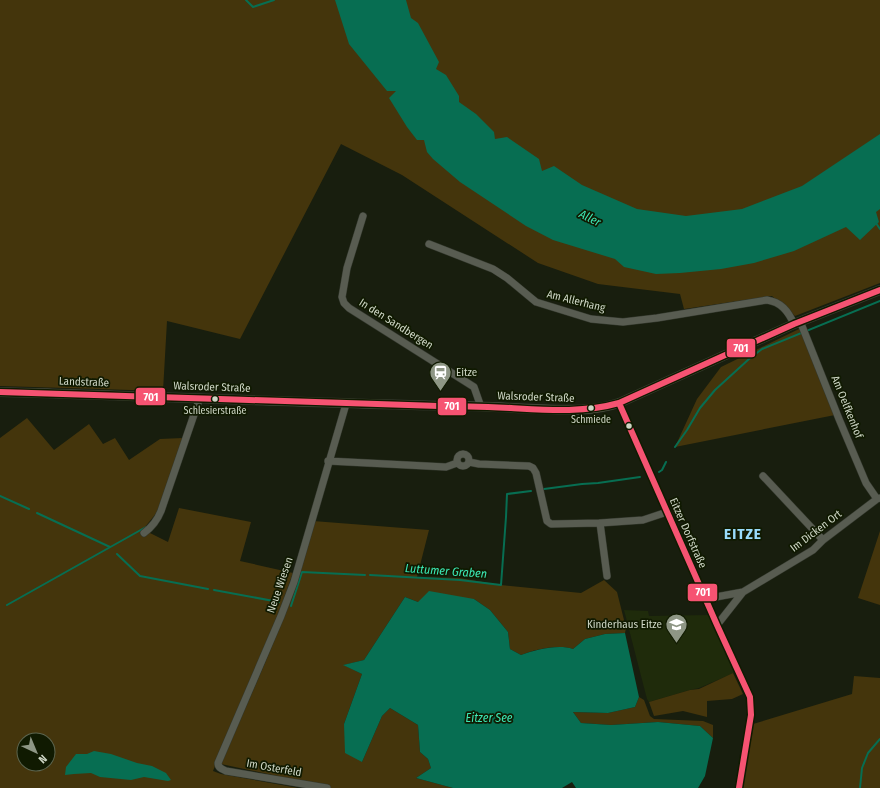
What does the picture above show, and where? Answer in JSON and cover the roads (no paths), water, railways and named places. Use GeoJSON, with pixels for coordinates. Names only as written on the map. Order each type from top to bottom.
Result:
{"type":"FeatureCollection","features":[{"type":"Feature","properties":{"kind":"main road","name":"Walsroder Straße"},"geometry":{"type":"LineString","coordinates":[[166,398],[346,404],[481,406],[572,410],[606,407],[619,403],[880,290]]}},
{"type":"Feature","properties":{"kind":"main road","name":"Landstraße"},"geometry":{"type":"LineString","coordinates":[[0,392],[166,398]]}},
{"type":"Feature","properties":{"kind":"street","name":"In den Sandbergen"},"geometry":{"type":"LineString","coordinates":[[363,216],[347,268],[342,297],[344,303],[349,308],[474,387],[481,406]]}},
{"type":"Feature","properties":{"kind":"street","name":"Am Allerhang"},"geometry":{"type":"LineString","coordinates":[[429,244],[493,269],[507,278],[536,302],[591,318],[623,322],[767,300],[781,305],[799,324]]}},
{"type":"Feature","properties":{"kind":"street","name":"Am Oelfkenhof"},"geometry":{"type":"LineString","coordinates":[[799,324],[807,336],[839,419],[866,483],[879,498]]}},
{"type":"Feature","properties":{"kind":"street"},"geometry":{"type":"LineString","coordinates":[[144,533],[155,523],[161,511],[199,398]]}},
{"type":"Feature","properties":{"kind":"street","name":"Eitzer Dorfstraße"},"geometry":{"type":"LineString","coordinates":[[619,403],[750,698],[751,715],[739,788]]}},
{"type":"Feature","properties":{"kind":"street","name":"Neue Wiesen"},"geometry":{"type":"LineString","coordinates":[[219,767],[218,763],[294,582],[328,461],[346,404]]}},
{"type":"Feature","properties":{"kind":"street"},"geometry":{"type":"LineString","coordinates":[[457,463],[457,457],[460,454],[468,456],[469,462]]}},
{"type":"Feature","properties":{"kind":"street"},"geometry":{"type":"LineString","coordinates":[[328,461],[446,467],[457,463]]}},
{"type":"Feature","properties":{"kind":"street"},"geometry":{"type":"LineString","coordinates":[[457,463],[460,466],[466,465],[469,462],[479,464],[529,466],[533,468],[536,473],[547,521],[551,524],[600,524],[642,520],[667,512]]}},
{"type":"Feature","properties":{"kind":"street"},"geometry":{"type":"LineString","coordinates":[[763,476],[823,540]]}},
{"type":"Feature","properties":{"kind":"street","name":"Im Dicken Ort"},"geometry":{"type":"LineString","coordinates":[[705,599],[743,592],[813,550],[823,540],[879,498]]}},
{"type":"Feature","properties":{"kind":"street"},"geometry":{"type":"LineString","coordinates":[[600,524],[607,576]]}},
{"type":"Feature","properties":{"kind":"street","name":"Im Dicken Ort"},"geometry":{"type":"LineString","coordinates":[[717,625],[743,592]]}},
{"type":"Feature","properties":{"kind":"street","name":"Im Osterfeld"},"geometry":{"type":"LineString","coordinates":[[219,767],[226,771],[326,788]]}},
{"type":"Feature","properties":{"kind":"water","name":"Aller"},"geometry":{"type":"Polygon","coordinates":[[[335,0],[406,0],[411,18],[418,23],[439,62],[436,69],[446,75],[459,96],[459,102],[476,114],[494,132],[495,139],[507,137],[539,159],[542,171],[554,166],[582,185],[637,209],[686,216],[742,209],[802,186],[880,134],[880,209],[876,212],[879,222],[860,240],[846,227],[794,251],[754,263],[721,269],[680,273],[656,274],[624,267],[615,259],[553,240],[526,226],[460,182],[433,159],[427,152],[424,140],[417,140],[389,98],[396,91],[387,91],[349,44],[335,0]]]}},
{"type":"Feature","properties":{"kind":"water","name":"Eitzer See"},"geometry":{"type":"Polygon","coordinates":[[[429,591],[474,599],[490,610],[508,632],[510,649],[521,655],[553,647],[573,649],[585,639],[605,634],[625,633],[639,697],[635,707],[608,713],[573,712],[581,723],[611,725],[658,722],[700,726],[713,738],[705,776],[698,788],[576,788],[572,782],[562,788],[453,788],[416,778],[431,768],[428,759],[420,752],[418,725],[390,708],[382,716],[362,762],[345,753],[344,724],[362,674],[343,665],[364,660],[405,597],[418,602],[429,591]]]}},
{"type":"Feature","properties":{"kind":"water"},"geometry":{"type":"Polygon","coordinates":[[[94,751],[111,754],[137,763],[152,766],[166,773],[171,780],[168,781],[144,777],[131,780],[100,777],[91,773],[65,775],[66,767],[76,754],[87,754],[94,751]]]}},
{"type":"Feature","properties":{"kind":"waterway"},"geometry":{"type":"LineString","coordinates":[[246,0],[253,7],[274,0]]}},
{"type":"Feature","properties":{"kind":"waterway"},"geometry":{"type":"LineString","coordinates":[[876,223],[880,229]]}},
{"type":"Feature","properties":{"kind":"waterway","name":"Luttumer Graben"},"geometry":{"type":"LineString","coordinates":[[675,447],[700,408],[715,390],[762,349],[880,301]]}},
{"type":"Feature","properties":{"kind":"waterway","name":"Luttumer Graben"},"geometry":{"type":"LineString","coordinates":[[659,472],[662,470],[666,462]]}},
{"type":"Feature","properties":{"kind":"waterway","name":"Luttumer Graben"},"geometry":{"type":"LineString","coordinates":[[544,489],[640,477]]}},
{"type":"Feature","properties":{"kind":"waterway","name":"Luttumer Graben"},"geometry":{"type":"LineString","coordinates":[[370,575],[460,580],[501,585],[507,494],[531,491]]}},
{"type":"Feature","properties":{"kind":"waterway","name":"Luttumer Graben"},"geometry":{"type":"LineString","coordinates":[[0,496],[29,509]]}},
{"type":"Feature","properties":{"kind":"waterway","name":"Luttumer Graben"},"geometry":{"type":"LineString","coordinates":[[37,513],[110,547]]}},
{"type":"Feature","properties":{"kind":"waterway"},"geometry":{"type":"LineString","coordinates":[[7,605],[146,527]]}},
{"type":"Feature","properties":{"kind":"waterway","name":"Luttumer Graben"},"geometry":{"type":"LineString","coordinates":[[117,554],[140,576],[208,589]]}},
{"type":"Feature","properties":{"kind":"waterway","name":"Luttumer Graben"},"geometry":{"type":"LineString","coordinates":[[291,606],[302,572],[365,575]]}},
{"type":"Feature","properties":{"kind":"waterway","name":"Luttumer Graben"},"geometry":{"type":"LineString","coordinates":[[214,590],[279,602]]}},
{"type":"Feature","properties":{"kind":"waterway"},"geometry":{"type":"LineString","coordinates":[[860,788],[862,768],[868,753],[880,739]]}},
{"type":"Feature","properties":{"kind":"place","name":"Eitze"},"geometry":{"type":"Point","coordinates":[441,392]}},
{"type":"Feature","properties":{"kind":"place","name":"Schlesierstraße"},"geometry":{"type":"Point","coordinates":[215,399]}},
{"type":"Feature","properties":{"kind":"place","name":"Schmiede"},"geometry":{"type":"Point","coordinates":[591,408]}},
{"type":"Feature","properties":{"kind":"place","name":"Kinderhaus Eitze"},"geometry":{"type":"Point","coordinates":[677,644]}},
{"type":"Feature","properties":{"kind":"district","name":"EITZE"},"geometry":{"type":"Point","coordinates":[743,534]}}]}
